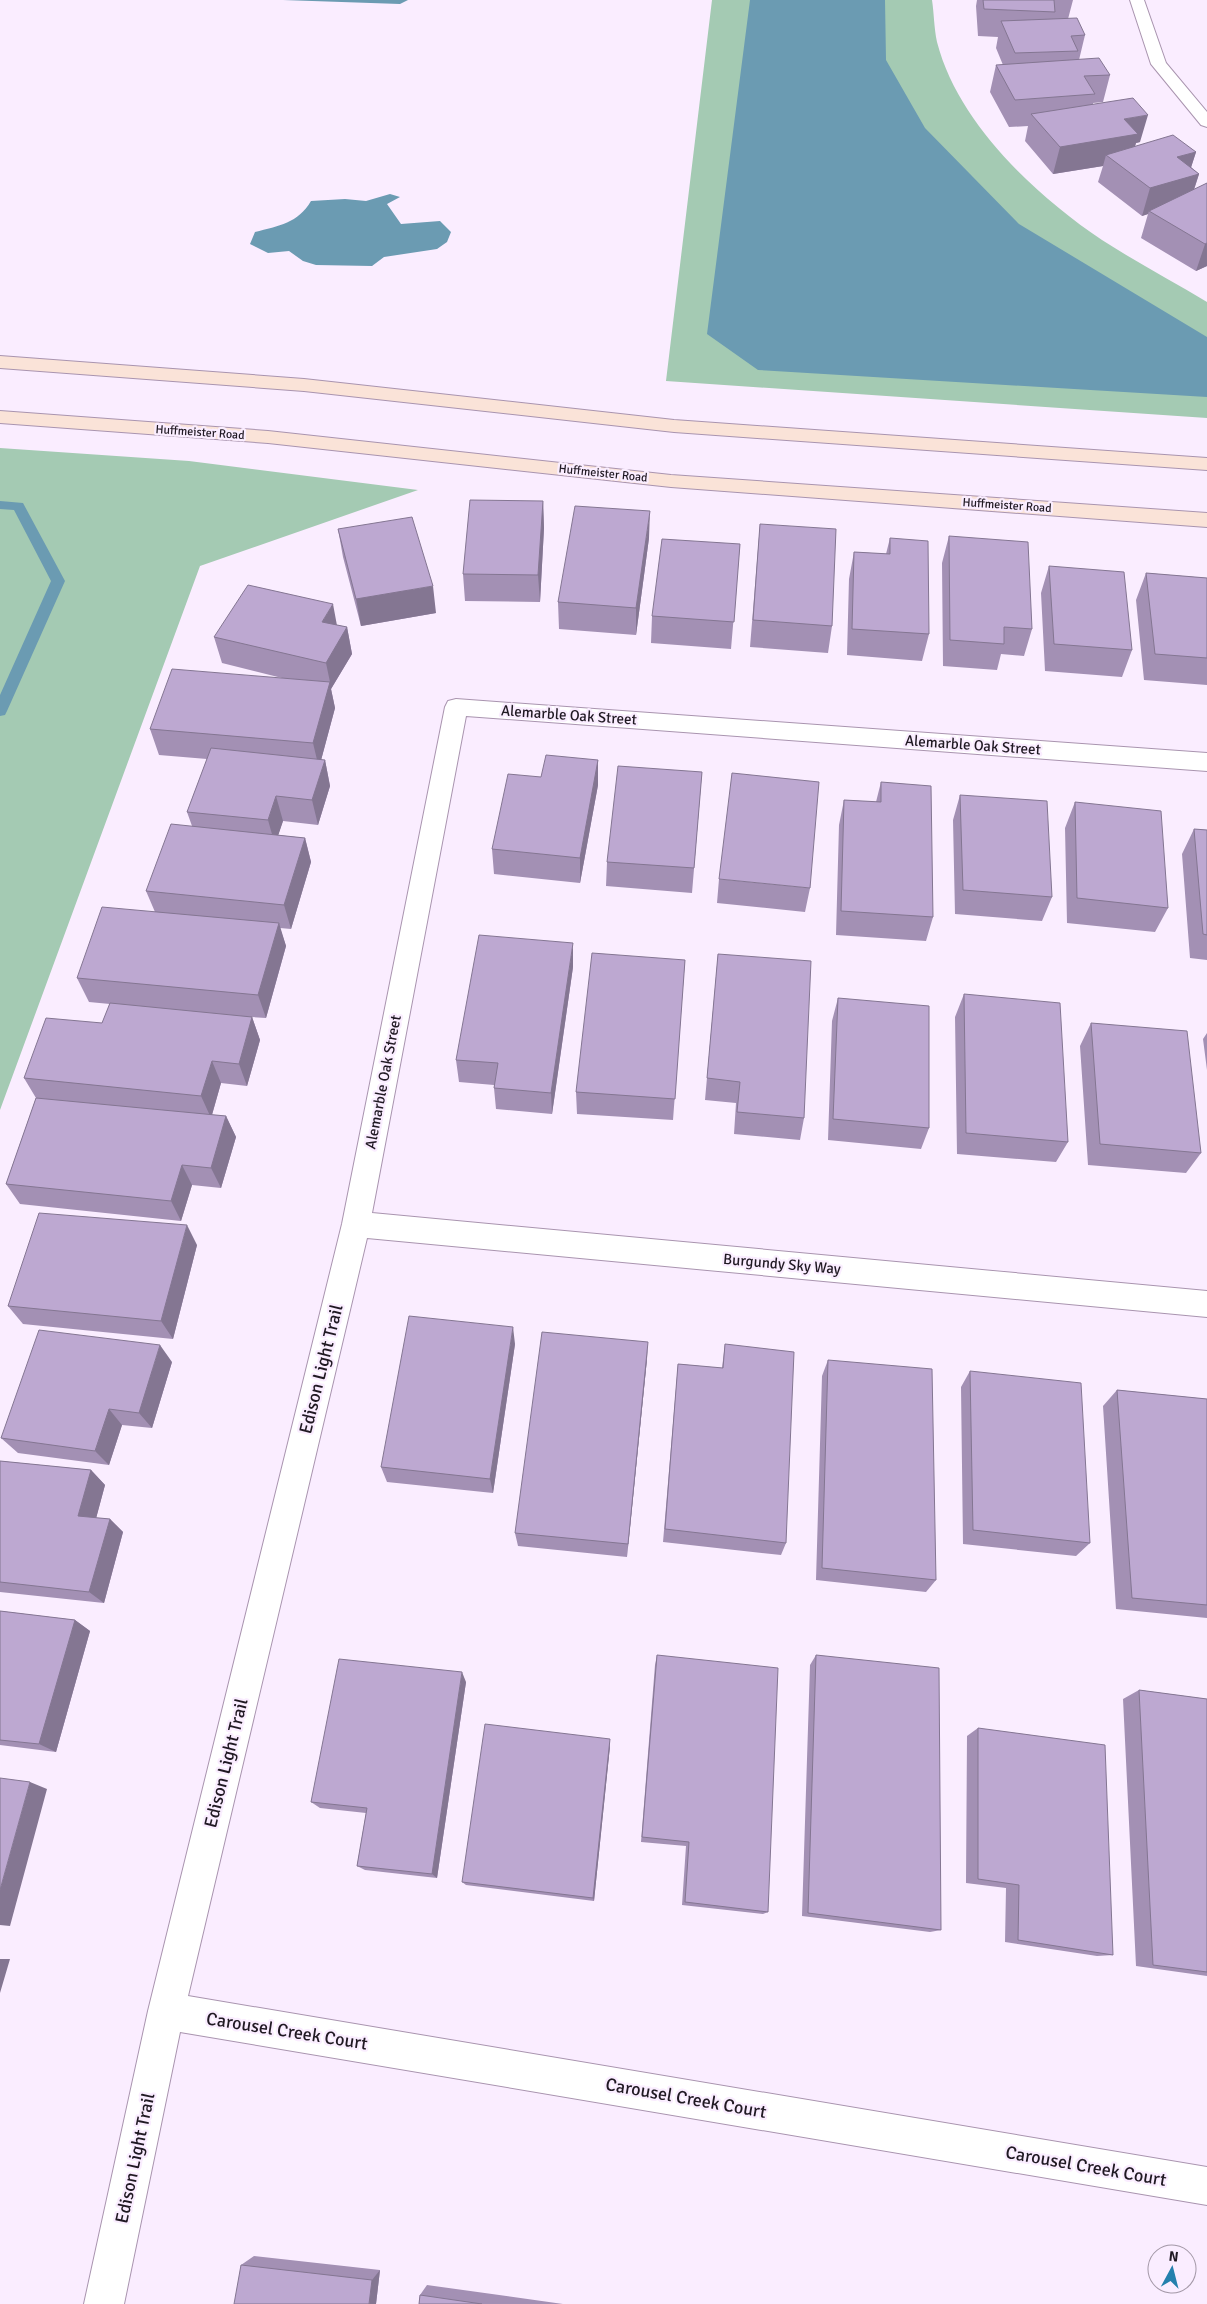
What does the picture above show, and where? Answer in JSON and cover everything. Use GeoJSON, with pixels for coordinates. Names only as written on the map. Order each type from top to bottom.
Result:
{"type":"FeatureCollection","features":[{"type":"Feature","properties":{"kind":"main road"},"geometry":{"type":"LineString","coordinates":[[0,362],[304,385],[674,426],[1207,464]]}},
{"type":"Feature","properties":{"kind":"main road","name":"Huffmeister Road"},"geometry":{"type":"LineString","coordinates":[[0,417],[268,437],[671,481],[1207,520]]}},
{"type":"Feature","properties":{"kind":"street"},"geometry":{"type":"LineString","coordinates":[[1138,0],[1159,64],[1207,122]]}},
{"type":"Feature","properties":{"kind":"street","name":"Alemarble Oak Street"},"geometry":{"type":"LineString","coordinates":[[356,1224],[456,707],[1207,762]]}},
{"type":"Feature","properties":{"kind":"street","name":"Burgundy Sky Way"},"geometry":{"type":"LineString","coordinates":[[356,1224],[1207,1304]]}},
{"type":"Feature","properties":{"kind":"street","name":"Edison Light Trail"},"geometry":{"type":"LineString","coordinates":[[104,2304],[166,2011],[356,1224]]}},
{"type":"Feature","properties":{"kind":"street","name":"Carousel Creek Court"},"geometry":{"type":"LineString","coordinates":[[166,2011],[1207,2186]]}},
{"type":"Feature","properties":{"kind":"green space"},"geometry":{"type":"Polygon","coordinates":[[[712,0],[932,0],[937,42],[947,72],[962,101],[1002,154],[1050,201],[1076,222],[1115,248],[1207,302],[1207,418],[666,381],[712,0]]]}},
{"type":"Feature","properties":{"kind":"green space"},"geometry":{"type":"Polygon","coordinates":[[[0,448],[189,461],[418,490],[200,566],[0,1110],[0,448]]]}},
{"type":"Feature","properties":{"kind":"water"},"geometry":{"type":"Polygon","coordinates":[[[283,0],[408,0],[400,4],[283,0]]]}},
{"type":"Feature","properties":{"kind":"water"},"geometry":{"type":"Polygon","coordinates":[[[750,0],[885,0],[886,60],[925,128],[1019,224],[1207,337],[1207,397],[758,370],[707,334],[750,0]]]}},
{"type":"Feature","properties":{"kind":"water"},"geometry":{"type":"Polygon","coordinates":[[[390,194],[400,197],[387,204],[401,224],[440,221],[451,232],[447,242],[437,249],[384,257],[372,266],[316,265],[303,261],[289,251],[268,253],[250,244],[255,232],[287,223],[300,214],[311,201],[345,199],[366,201],[390,194]]]}},
{"type":"Feature","properties":{"kind":"building"},"geometry":{"type":"Polygon","coordinates":[[[983,0],[1054,0],[1055,12],[984,9],[983,0]]]}},
{"type":"Feature","properties":{"kind":"building"},"geometry":{"type":"Polygon","coordinates":[[[1077,18],[1085,35],[1071,36],[1078,51],[1015,53],[1001,21],[1077,18]]]}},
{"type":"Feature","properties":{"kind":"building"},"geometry":{"type":"Polygon","coordinates":[[[1099,58],[1110,75],[1084,76],[1095,94],[1015,100],[996,65],[1099,58]]]}},
{"type":"Feature","properties":{"kind":"building"},"geometry":{"type":"Polygon","coordinates":[[[1133,98],[1148,115],[1124,119],[1138,134],[1060,147],[1031,114],[1133,98]]]}},
{"type":"Feature","properties":{"kind":"building"},"geometry":{"type":"Polygon","coordinates":[[[1173,135],[1196,152],[1177,157],[1199,174],[1150,188],[1106,155],[1173,135]]]}},
{"type":"Feature","properties":{"kind":"building"},"geometry":{"type":"Polygon","coordinates":[[[1207,183],[1207,243],[1205,244],[1149,211],[1207,183]]]}},
{"type":"Feature","properties":{"kind":"building"},"geometry":{"type":"Polygon","coordinates":[[[470,500],[543,501],[538,575],[463,574],[470,500]]]}},
{"type":"Feature","properties":{"kind":"building"},"geometry":{"type":"Polygon","coordinates":[[[575,506],[650,511],[636,608],[558,602],[575,506]]]}},
{"type":"Feature","properties":{"kind":"building"},"geometry":{"type":"Polygon","coordinates":[[[412,517],[433,586],[356,599],[338,529],[412,517]]]}},
{"type":"Feature","properties":{"kind":"building"},"geometry":{"type":"Polygon","coordinates":[[[760,524],[836,529],[832,626],[753,620],[760,524]]]}},
{"type":"Feature","properties":{"kind":"building"},"geometry":{"type":"Polygon","coordinates":[[[949,536],[1028,542],[1032,629],[1004,627],[1004,644],[950,640],[949,536]]]}},
{"type":"Feature","properties":{"kind":"building"},"geometry":{"type":"Polygon","coordinates":[[[890,538],[928,541],[929,634],[852,629],[854,552],[890,554],[890,538]]]}},
{"type":"Feature","properties":{"kind":"building"},"geometry":{"type":"Polygon","coordinates":[[[662,539],[740,544],[734,622],[652,616],[662,539]]]}},
{"type":"Feature","properties":{"kind":"building"},"geometry":{"type":"Polygon","coordinates":[[[1049,566],[1124,572],[1132,650],[1054,644],[1049,566]]]}},
{"type":"Feature","properties":{"kind":"building"},"geometry":{"type":"Polygon","coordinates":[[[1146,573],[1207,578],[1207,658],[1155,654],[1146,573]]]}},
{"type":"Feature","properties":{"kind":"building"},"geometry":{"type":"Polygon","coordinates":[[[248,585],[333,604],[322,622],[347,627],[326,663],[214,637],[248,585]]]}},
{"type":"Feature","properties":{"kind":"building"},"geometry":{"type":"Polygon","coordinates":[[[172,669],[330,682],[313,743],[150,729],[172,669]]]}},
{"type":"Feature","properties":{"kind":"building"},"geometry":{"type":"Polygon","coordinates":[[[211,748],[325,760],[312,800],[276,796],[268,820],[187,812],[211,748]]]}},
{"type":"Feature","properties":{"kind":"building"},"geometry":{"type":"Polygon","coordinates":[[[546,755],[598,760],[580,858],[492,849],[508,774],[541,777],[546,755]]]}},
{"type":"Feature","properties":{"kind":"building"},"geometry":{"type":"Polygon","coordinates":[[[618,766],[702,772],[694,868],[607,862],[618,766]]]}},
{"type":"Feature","properties":{"kind":"building"},"geometry":{"type":"Polygon","coordinates":[[[732,773],[819,782],[810,888],[719,879],[732,773]]]}},
{"type":"Feature","properties":{"kind":"building"},"geometry":{"type":"Polygon","coordinates":[[[881,782],[931,786],[933,917],[841,911],[844,800],[881,802],[881,782]]]}},
{"type":"Feature","properties":{"kind":"building"},"geometry":{"type":"Polygon","coordinates":[[[960,795],[1047,801],[1052,897],[963,890],[960,795]]]}},
{"type":"Feature","properties":{"kind":"building"},"geometry":{"type":"Polygon","coordinates":[[[1075,802],[1161,811],[1168,908],[1077,898],[1075,802]]]}},
{"type":"Feature","properties":{"kind":"building"},"geometry":{"type":"Polygon","coordinates":[[[171,824],[305,838],[284,905],[146,891],[171,824]]]}},
{"type":"Feature","properties":{"kind":"building"},"geometry":{"type":"Polygon","coordinates":[[[1194,829],[1207,830],[1207,935],[1203,934],[1194,829]]]}},
{"type":"Feature","properties":{"kind":"building"},"geometry":{"type":"Polygon","coordinates":[[[102,907],[279,923],[258,995],[77,978],[102,907]]]}},
{"type":"Feature","properties":{"kind":"building"},"geometry":{"type":"Polygon","coordinates":[[[479,935],[573,943],[551,1093],[494,1088],[498,1063],[456,1060],[479,935]]]}},
{"type":"Feature","properties":{"kind":"building"},"geometry":{"type":"Polygon","coordinates":[[[592,953],[685,960],[675,1099],[576,1092],[592,953]]]}},
{"type":"Feature","properties":{"kind":"building"},"geometry":{"type":"Polygon","coordinates":[[[718,954],[811,961],[804,1118],[737,1112],[740,1082],[707,1078],[718,954]]]}},
{"type":"Feature","properties":{"kind":"building"},"geometry":{"type":"Polygon","coordinates":[[[964,994],[1060,1003],[1068,1142],[966,1133],[964,994]]]}},
{"type":"Feature","properties":{"kind":"building"},"geometry":{"type":"Polygon","coordinates":[[[838,998],[929,1006],[929,1128],[833,1119],[838,998]]]}},
{"type":"Feature","properties":{"kind":"building"},"geometry":{"type":"Polygon","coordinates":[[[110,1003],[252,1017],[239,1064],[212,1061],[201,1096],[24,1078],[46,1018],[102,1023],[110,1003]]]}},
{"type":"Feature","properties":{"kind":"building"},"geometry":{"type":"Polygon","coordinates":[[[1091,1023],[1187,1031],[1201,1153],[1100,1144],[1091,1023]]]}},
{"type":"Feature","properties":{"kind":"building"},"geometry":{"type":"Polygon","coordinates":[[[36,1098],[226,1116],[211,1168],[182,1165],[171,1201],[6,1184],[36,1098]]]}},
{"type":"Feature","properties":{"kind":"building"},"geometry":{"type":"Polygon","coordinates":[[[39,1213],[187,1225],[161,1321],[8,1306],[39,1213]]]}},
{"type":"Feature","properties":{"kind":"building"},"geometry":{"type":"Polygon","coordinates":[[[409,1316],[513,1327],[490,1479],[381,1467],[409,1316]]]}},
{"type":"Feature","properties":{"kind":"building"},"geometry":{"type":"Polygon","coordinates":[[[39,1330],[160,1345],[139,1413],[109,1409],[95,1451],[1,1438],[39,1330]]]}},
{"type":"Feature","properties":{"kind":"building"},"geometry":{"type":"Polygon","coordinates":[[[542,1332],[648,1342],[628,1544],[515,1533],[542,1332]]]}},
{"type":"Feature","properties":{"kind":"building"},"geometry":{"type":"Polygon","coordinates":[[[725,1344],[794,1352],[786,1543],[665,1529],[678,1364],[723,1368],[725,1344]]]}},
{"type":"Feature","properties":{"kind":"building"},"geometry":{"type":"Polygon","coordinates":[[[828,1360],[932,1369],[936,1580],[822,1568],[828,1360]]]}},
{"type":"Feature","properties":{"kind":"building"},"geometry":{"type":"Polygon","coordinates":[[[970,1371],[1081,1383],[1090,1543],[973,1530],[970,1371]]]}},
{"type":"Feature","properties":{"kind":"building"},"geometry":{"type":"Polygon","coordinates":[[[1117,1390],[1207,1399],[1207,1605],[1132,1598],[1117,1390]]]}},
{"type":"Feature","properties":{"kind":"building"},"geometry":{"type":"Polygon","coordinates":[[[0,1461],[91,1470],[78,1516],[110,1519],[89,1592],[0,1582],[0,1461]]]}},
{"type":"Feature","properties":{"kind":"building"},"geometry":{"type":"Polygon","coordinates":[[[0,1611],[75,1620],[39,1744],[0,1740],[0,1611]]]}},
{"type":"Feature","properties":{"kind":"building"},"geometry":{"type":"Polygon","coordinates":[[[657,1655],[778,1668],[768,1912],[685,1902],[689,1842],[642,1837],[657,1655]]]}},
{"type":"Feature","properties":{"kind":"building"},"geometry":{"type":"Polygon","coordinates":[[[816,1655],[939,1668],[941,1930],[808,1913],[816,1655]]]}},
{"type":"Feature","properties":{"kind":"building"},"geometry":{"type":"Polygon","coordinates":[[[339,1659],[462,1672],[432,1874],[357,1866],[367,1808],[311,1802],[339,1659]]]}},
{"type":"Feature","properties":{"kind":"building"},"geometry":{"type":"Polygon","coordinates":[[[1139,1690],[1207,1699],[1207,1972],[1153,1965],[1139,1690]]]}},
{"type":"Feature","properties":{"kind":"building"},"geometry":{"type":"Polygon","coordinates":[[[485,1724],[610,1739],[593,1898],[462,1882],[485,1724]]]}},
{"type":"Feature","properties":{"kind":"building"},"geometry":{"type":"Polygon","coordinates":[[[978,1728],[1105,1745],[1113,1955],[1018,1940],[1019,1885],[978,1879],[978,1728]]]}},
{"type":"Feature","properties":{"kind":"building"},"geometry":{"type":"Polygon","coordinates":[[[0,1778],[30,1782],[0,1890],[0,1778]]]}},
{"type":"Feature","properties":{"kind":"building"},"geometry":{"type":"Polygon","coordinates":[[[241,2265],[372,2280],[369,2304],[234,2304],[241,2265]]]}},
{"type":"Feature","properties":{"kind":"building"},"geometry":{"type":"Polygon","coordinates":[[[420,2295],[482,2304],[419,2304],[420,2295]]]}},
{"type":"Feature","properties":{"kind":"waterway"},"geometry":{"type":"LineString","coordinates":[[0,505],[18,506],[58,581],[0,711]]}}]}
